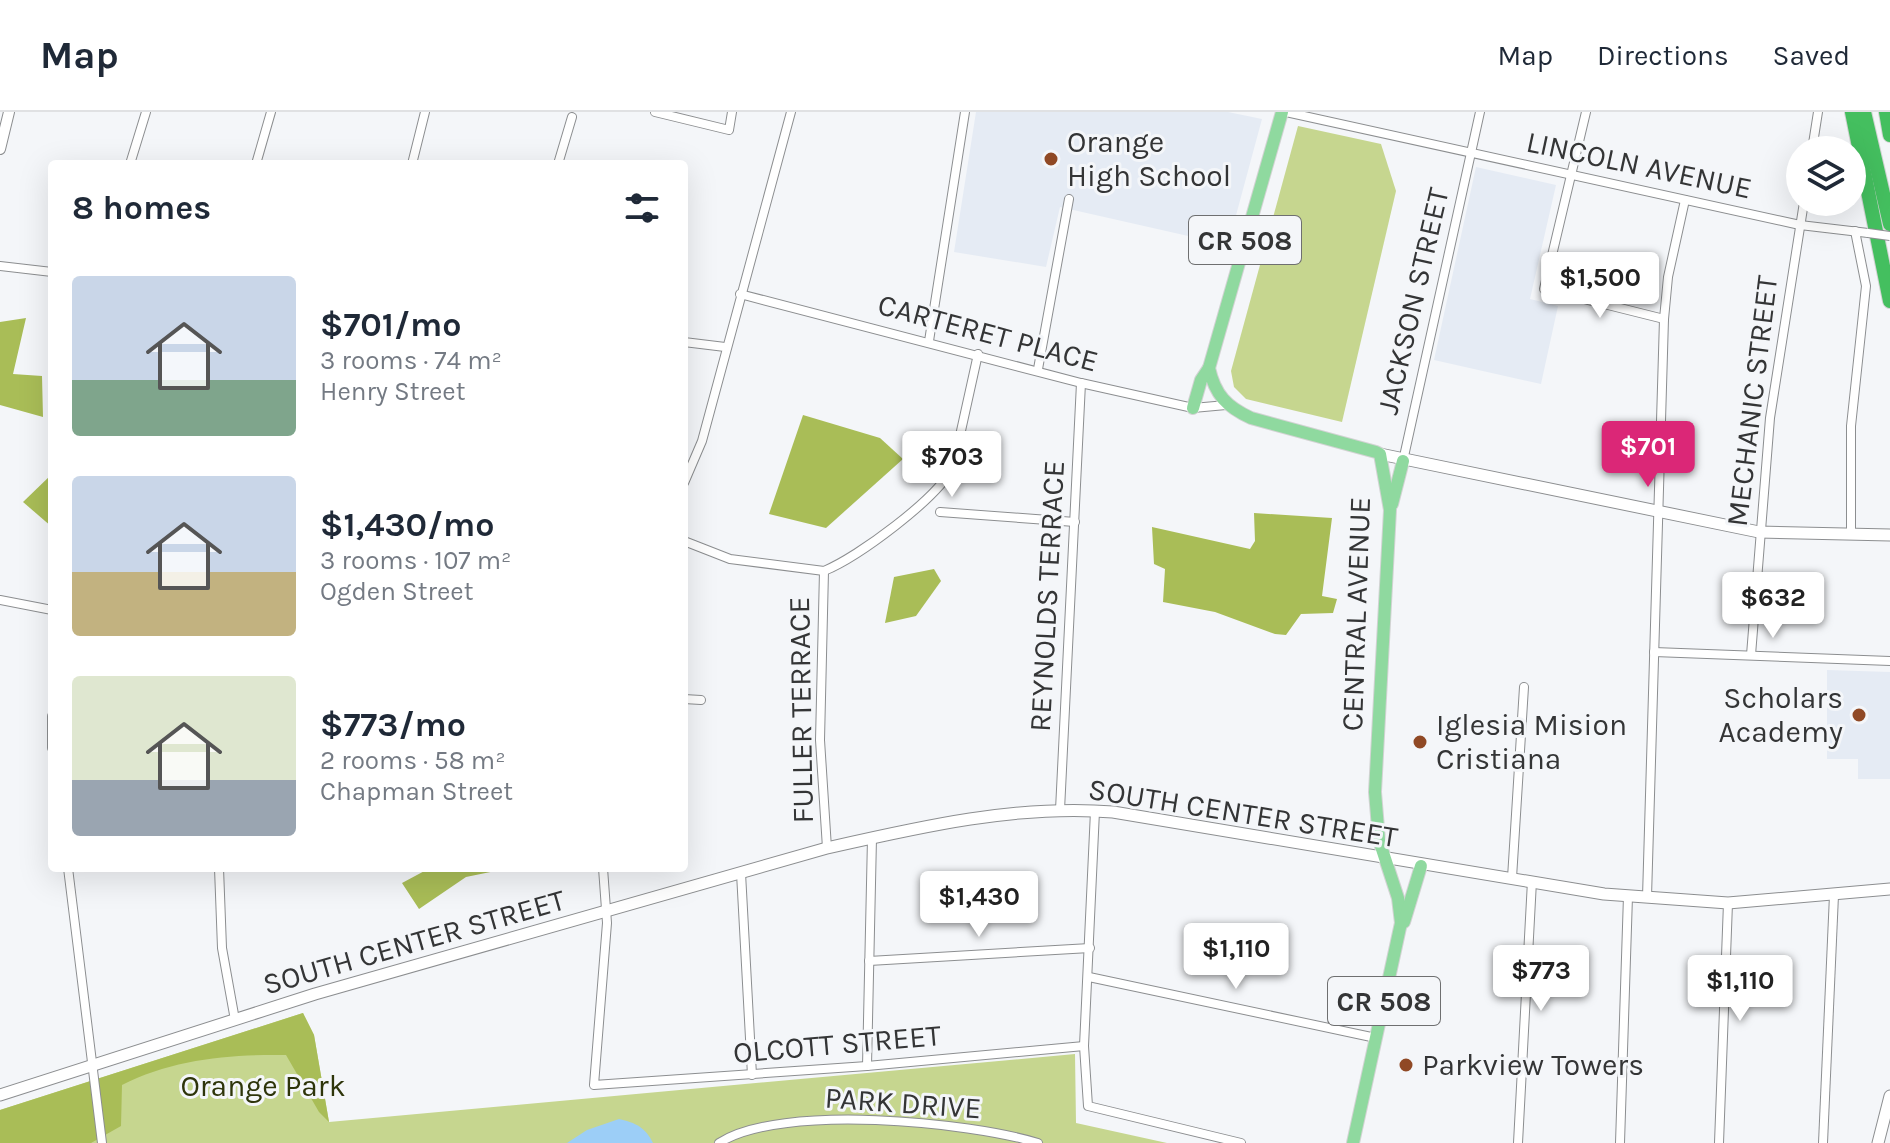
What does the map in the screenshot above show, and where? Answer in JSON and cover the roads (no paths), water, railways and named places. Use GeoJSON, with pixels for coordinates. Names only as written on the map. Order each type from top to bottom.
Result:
{"type":"FeatureCollection","features":[{"type":"Feature","properties":{"kind":"highway"},"geometry":{"type":"LineString","coordinates":[[1852,112],[1890,301]]}},
{"type":"Feature","properties":{"kind":"highway"},"geometry":{"type":"LineString","coordinates":[[1864,112],[1890,224]]}},
{"type":"Feature","properties":{"kind":"highway"},"geometry":{"type":"LineString","coordinates":[[1886,112],[1890,135]]}},
{"type":"Feature","properties":{"kind":"main road","name":"CR 508"},"geometry":{"type":"LineString","coordinates":[[1209,368],[1284,112]]}},
{"type":"Feature","properties":{"kind":"main road"},"geometry":{"type":"LineString","coordinates":[[1209,368],[1217,393],[1226,405]]}},
{"type":"Feature","properties":{"kind":"main road"},"geometry":{"type":"LineString","coordinates":[[1193,408],[1201,380],[1209,368]]}},
{"type":"Feature","properties":{"kind":"main road","name":"CENTRAL AVENUE"},"geometry":{"type":"LineString","coordinates":[[1226,405],[1251,418],[1380,454],[1390,510],[1375,792],[1385,860],[1400,909],[1397,948],[1353,1143]]}},
{"type":"Feature","properties":{"kind":"main road"},"geometry":{"type":"LineString","coordinates":[[1380,454],[1759,532],[1890,535]]}},
{"type":"Feature","properties":{"kind":"main road"},"geometry":{"type":"LineString","coordinates":[[1390,510],[1403,461]]}},
{"type":"Feature","properties":{"kind":"main road","name":"SOUTH CENTER STREET"},"geometry":{"type":"LineString","coordinates":[[0,1095],[235,1020],[827,848],[1021,813],[1095,811],[1421,866],[1628,896],[1728,903],[1890,889]]}},
{"type":"Feature","properties":{"kind":"main road"},"geometry":{"type":"LineString","coordinates":[[1397,948],[1421,866]]}},
{"type":"Feature","properties":{"kind":"main road"},"geometry":{"type":"LineString","coordinates":[[1878,1143],[1890,1096]]}},
{"type":"Feature","properties":{"kind":"street"},"geometry":{"type":"LineString","coordinates":[[0,149],[9,112]]}},
{"type":"Feature","properties":{"kind":"street"},"geometry":{"type":"LineString","coordinates":[[131,160],[146,112]]}},
{"type":"Feature","properties":{"kind":"street"},"geometry":{"type":"LineString","coordinates":[[257,160],[271,112]]}},
{"type":"Feature","properties":{"kind":"street"},"geometry":{"type":"LineString","coordinates":[[413,160],[425,112]]}},
{"type":"Feature","properties":{"kind":"street"},"geometry":{"type":"LineString","coordinates":[[655,112],[729,130],[732,112]]}},
{"type":"Feature","properties":{"kind":"street"},"geometry":{"type":"LineString","coordinates":[[688,474],[702,441],[791,112]]}},
{"type":"Feature","properties":{"kind":"street"},"geometry":{"type":"LineString","coordinates":[[929,341],[965,112]]}},
{"type":"Feature","properties":{"kind":"street","name":"LINCOLN AVENUE"},"geometry":{"type":"LineString","coordinates":[[1284,112],[1800,225],[1890,236]]}},
{"type":"Feature","properties":{"kind":"street","name":"JACKSON STREET"},"geometry":{"type":"LineString","coordinates":[[1403,461],[1480,112]]}},
{"type":"Feature","properties":{"kind":"street"},"geometry":{"type":"LineString","coordinates":[[1586,112],[1544,289],[1664,319]]}},
{"type":"Feature","properties":{"kind":"street"},"geometry":{"type":"LineString","coordinates":[[1814,136],[1818,112]]}},
{"type":"Feature","properties":{"kind":"street"},"geometry":{"type":"LineString","coordinates":[[559,160],[572,117]]}},
{"type":"Feature","properties":{"kind":"street"},"geometry":{"type":"LineString","coordinates":[[1038,369],[1069,199]]}},
{"type":"Feature","properties":{"kind":"street"},"geometry":{"type":"LineString","coordinates":[[1647,897],[1664,319],[1668,277],[1685,200]]}},
{"type":"Feature","properties":{"kind":"street","name":"MECHANIC STREET"},"geometry":{"type":"LineString","coordinates":[[1751,655],[1770,418],[1802,216]]}},
{"type":"Feature","properties":{"kind":"street"},"geometry":{"type":"LineString","coordinates":[[1851,534],[1851,426],[1866,286],[1855,231]]}},
{"type":"Feature","properties":{"kind":"street"},"geometry":{"type":"LineString","coordinates":[[0,266],[48,272]]}},
{"type":"Feature","properties":{"kind":"street","name":"CARTERET PLACE"},"geometry":{"type":"LineString","coordinates":[[740,294],[1038,369],[1081,383],[1193,408],[1226,405]]}},
{"type":"Feature","properties":{"kind":"street"},"geometry":{"type":"LineString","coordinates":[[688,342],[725,347]]}},
{"type":"Feature","properties":{"kind":"street"},"geometry":{"type":"LineString","coordinates":[[824,571],[923,503],[946,482],[953,467],[978,354]]}},
{"type":"Feature","properties":{"kind":"street","name":"REYNOLDS TERRACE"},"geometry":{"type":"LineString","coordinates":[[1060,810],[1081,383]]}},
{"type":"Feature","properties":{"kind":"street"},"geometry":{"type":"LineString","coordinates":[[940,512],[1075,522]]}},
{"type":"Feature","properties":{"kind":"street","name":"FULLER TERRACE"},"geometry":{"type":"LineString","coordinates":[[688,543],[730,559],[824,571],[820,740],[827,848]]}},
{"type":"Feature","properties":{"kind":"street"},"geometry":{"type":"LineString","coordinates":[[0,600],[48,609]]}},
{"type":"Feature","properties":{"kind":"street"},"geometry":{"type":"LineString","coordinates":[[1654,652],[1890,661]]}},
{"type":"Feature","properties":{"kind":"street"},"geometry":{"type":"LineString","coordinates":[[1512,878],[1524,687]]}},
{"type":"Feature","properties":{"kind":"street"},"geometry":{"type":"LineString","coordinates":[[688,699],[701,700]]}},
{"type":"Feature","properties":{"kind":"street"},"geometry":{"type":"LineString","coordinates":[[1095,811],[1084,1046],[1088,1106],[1241,1143]]}},
{"type":"Feature","properties":{"kind":"street"},"geometry":{"type":"LineString","coordinates":[[867,1066],[872,838]]}},
{"type":"Feature","properties":{"kind":"street"},"geometry":{"type":"LineString","coordinates":[[69,872],[95,1064],[101,1143]]}},
{"type":"Feature","properties":{"kind":"street"},"geometry":{"type":"LineString","coordinates":[[219,872],[222,948],[235,1020]]}},
{"type":"Feature","properties":{"kind":"street"},"geometry":{"type":"LineString","coordinates":[[603,872],[606,911]]}},
{"type":"Feature","properties":{"kind":"street"},"geometry":{"type":"LineString","coordinates":[[741,873],[752,1075]]}},
{"type":"Feature","properties":{"kind":"street"},"geometry":{"type":"LineString","coordinates":[[1518,1143],[1532,881]]}},
{"type":"Feature","properties":{"kind":"street"},"geometry":{"type":"LineString","coordinates":[[1823,1143],[1834,895]]}},
{"type":"Feature","properties":{"kind":"street"},"geometry":{"type":"LineString","coordinates":[[1620,1143],[1628,896]]}},
{"type":"Feature","properties":{"kind":"street"},"geometry":{"type":"LineString","coordinates":[[1719,1143],[1728,903]]}},
{"type":"Feature","properties":{"kind":"street","name":"OLCOTT STREET"},"geometry":{"type":"LineString","coordinates":[[606,911],[594,1085],[867,1066],[1084,1046]]}},
{"type":"Feature","properties":{"kind":"street"},"geometry":{"type":"LineString","coordinates":[[869,961],[1090,948]]}},
{"type":"Feature","properties":{"kind":"street"},"geometry":{"type":"LineString","coordinates":[[1089,977],[1376,1038]]}},
{"type":"Feature","properties":{"kind":"street","name":"PARK DRIVE"},"geometry":{"type":"LineString","coordinates":[[719,1143],[763,1129],[810,1121],[864,1119],[946,1125],[1038,1143]]}},
{"type":"Feature","properties":{"kind":"water"},"geometry":{"type":"Polygon","coordinates":[[[619,1119],[639,1126],[653,1143],[567,1143],[587,1130],[619,1119]]]}},
{"type":"Feature","properties":{"kind":"place","name":"Orange High School"},"geometry":{"type":"Point","coordinates":[1051,159]}},
{"type":"Feature","properties":{"kind":"place","name":"Scholars Academy"},"geometry":{"type":"Point","coordinates":[1859,715]}},
{"type":"Feature","properties":{"kind":"place","name":"Iglesia Mision Cristiana"},"geometry":{"type":"Point","coordinates":[1420,742]}},
{"type":"Feature","properties":{"kind":"place","name":"Parkview Towers"},"geometry":{"type":"Point","coordinates":[1406,1065]}},
{"type":"Feature","properties":{"kind":"park label","name":"Orange Park"},"geometry":{"type":"Point","coordinates":[263,1086]}}]}
